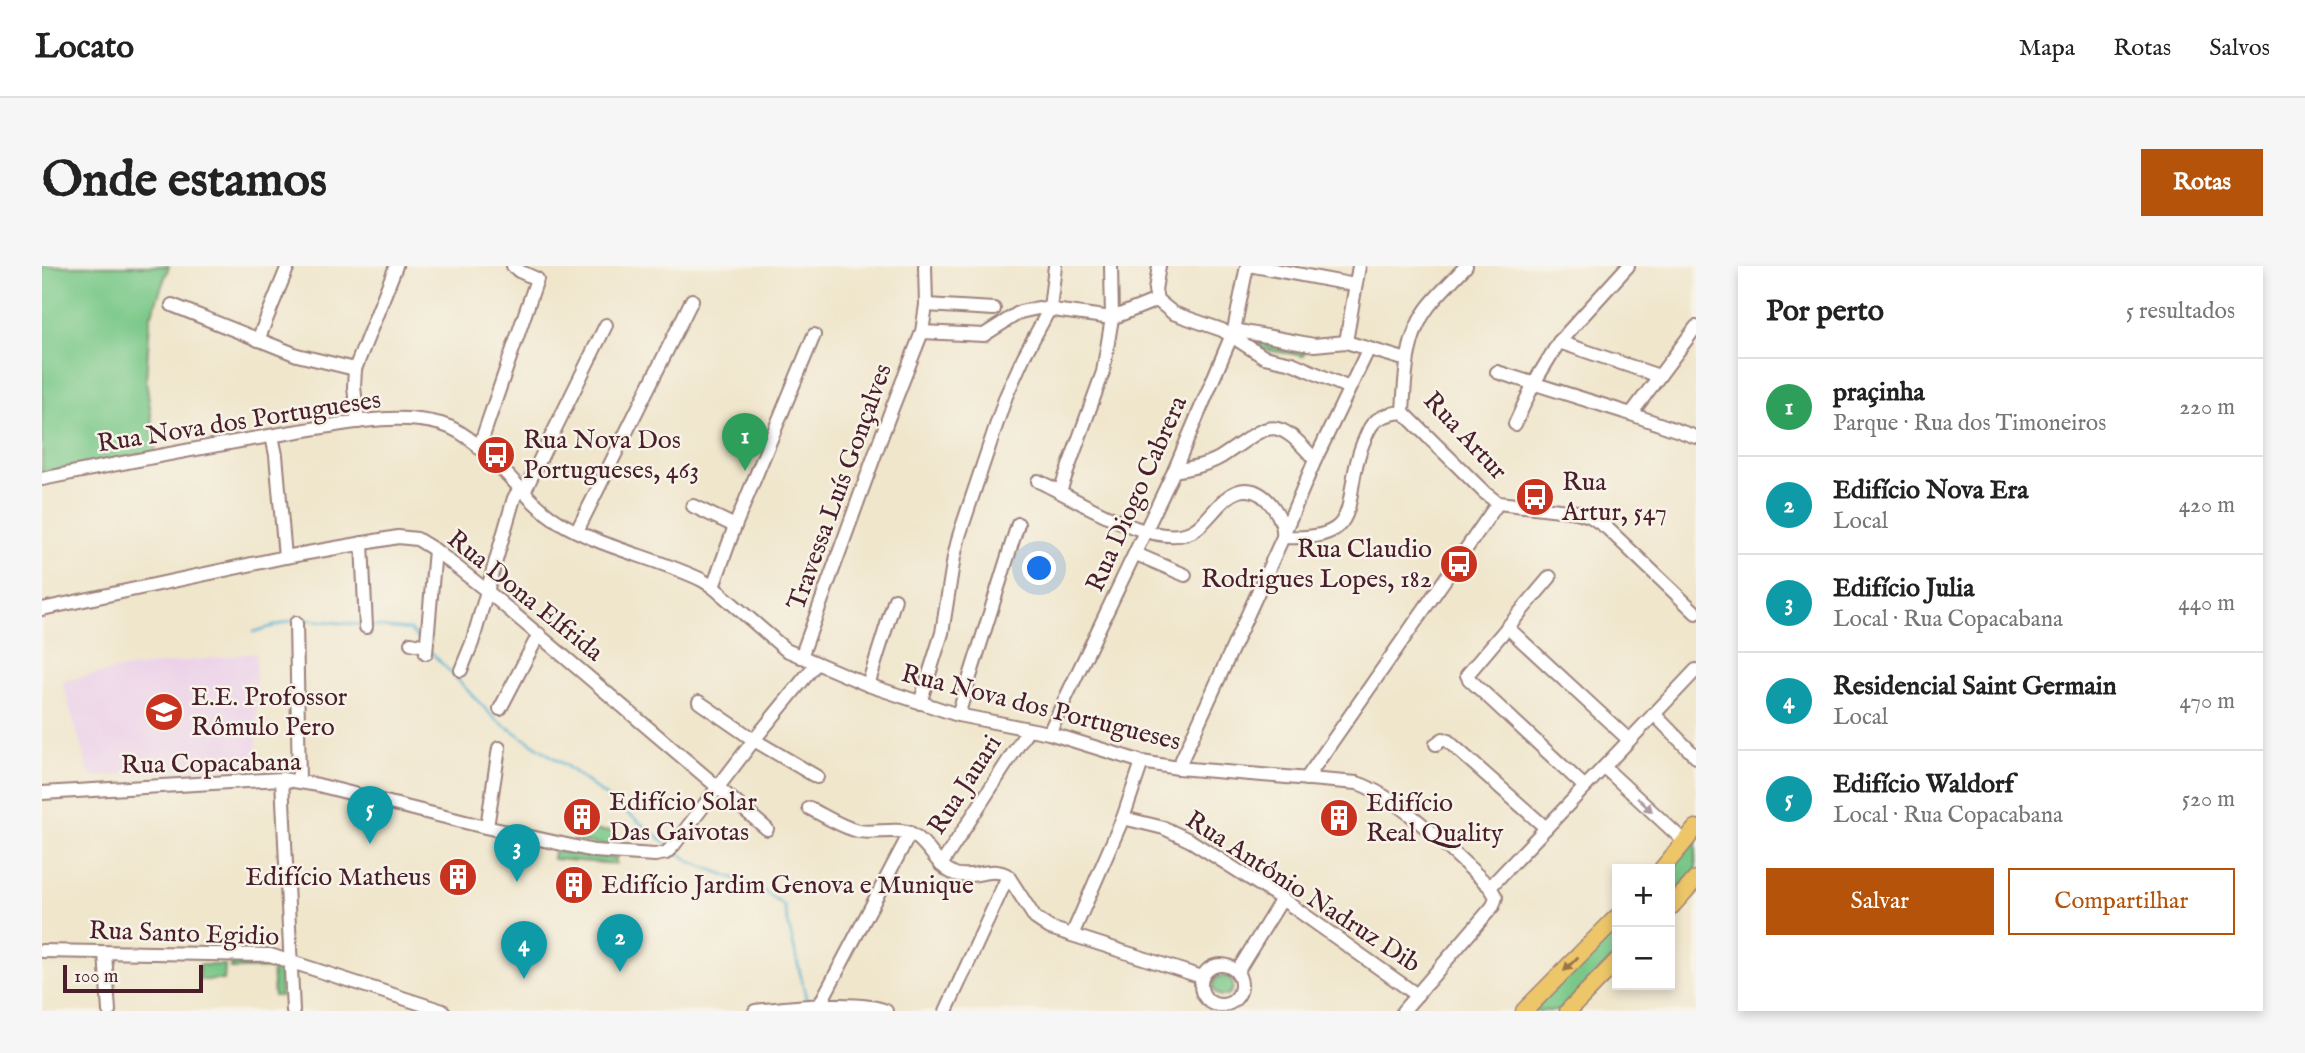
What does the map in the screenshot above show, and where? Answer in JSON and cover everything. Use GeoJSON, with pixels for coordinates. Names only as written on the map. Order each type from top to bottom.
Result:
{"type":"FeatureCollection","features":[{"type":"Feature","properties":{"kind":"main road"},"geometry":{"type":"LineString","coordinates":[[1666,864],[1696,828]]}},
{"type":"Feature","properties":{"kind":"main road"},"geometry":{"type":"LineString","coordinates":[[1675,903],[1696,880]]}},
{"type":"Feature","properties":{"kind":"main road"},"geometry":{"type":"LineString","coordinates":[[1524,1011],[1612,926]]}},
{"type":"Feature","properties":{"kind":"main road"},"geometry":{"type":"LineString","coordinates":[[1568,1011],[1612,966]]}},
{"type":"Feature","properties":{"kind":"street"},"geometry":{"type":"LineString","coordinates":[[258,340],[288,266]]}},
{"type":"Feature","properties":{"kind":"street"},"geometry":{"type":"LineString","coordinates":[[358,422],[355,369],[396,266]]}},
{"type":"Feature","properties":{"kind":"street"},"geometry":{"type":"LineString","coordinates":[[479,447],[537,279],[513,266]]}},
{"type":"Feature","properties":{"kind":"street"},"geometry":{"type":"LineString","coordinates":[[920,704],[942,634],[954,557],[1006,396],[1050,308],[1055,266]]}},
{"type":"Feature","properties":{"kind":"street"},"geometry":{"type":"LineString","coordinates":[[1060,491],[1103,372],[1112,318],[1111,266]]}},
{"type":"Feature","properties":{"kind":"street"},"geometry":{"type":"LineString","coordinates":[[1159,266],[1155,289],[1157,300],[1173,313],[1232,332],[1314,345],[1346,342],[1407,360]]}},
{"type":"Feature","properties":{"kind":"street","name":"Rua Diogo Cabrera"},"geometry":{"type":"LineString","coordinates":[[1049,733],[1174,471],[1232,332],[1247,266]]}},
{"type":"Feature","properties":{"kind":"street"},"geometry":{"type":"LineString","coordinates":[[1254,266],[1355,285]]}},
{"type":"Feature","properties":{"kind":"street"},"geometry":{"type":"LineString","coordinates":[[1346,342],[1359,266]]}},
{"type":"Feature","properties":{"kind":"street","name":"Rua Artur"},"geometry":{"type":"LineString","coordinates":[[1466,266],[1420,319],[1407,360],[1403,412],[1498,503],[1577,512],[1590,516],[1607,528],[1696,613]]}},
{"type":"Feature","properties":{"kind":"street"},"geometry":{"type":"LineString","coordinates":[[1515,424],[1534,383],[1559,342],[1628,266]]}},
{"type":"Feature","properties":{"kind":"street","name":"Travessa Luís Gonçalves"},"geometry":{"type":"LineString","coordinates":[[801,657],[922,332],[929,267]]}},
{"type":"Feature","properties":{"kind":"street"},"geometry":{"type":"LineString","coordinates":[[577,531],[692,300]]}},
{"type":"Feature","properties":{"kind":"street"},"geometry":{"type":"LineString","coordinates":[[922,332],[984,335],[1029,309],[1050,308],[1112,318],[1157,300]]}},
{"type":"Feature","properties":{"kind":"street"},"geometry":{"type":"LineString","coordinates":[[172,304],[297,355],[355,369]]}},
{"type":"Feature","properties":{"kind":"street"},"geometry":{"type":"LineString","coordinates":[[926,305],[993,309]]}},
{"type":"Feature","properties":{"kind":"street"},"geometry":{"type":"LineString","coordinates":[[461,670],[472,643],[514,498],[522,490],[606,325]]}},
{"type":"Feature","properties":{"kind":"street"},"geometry":{"type":"LineString","coordinates":[[1631,414],[1696,327]]}},
{"type":"Feature","properties":{"kind":"street"},"geometry":{"type":"LineString","coordinates":[[1232,332],[1264,357],[1292,363],[1349,388]]}},
{"type":"Feature","properties":{"kind":"street"},"geometry":{"type":"LineString","coordinates":[[713,587],[735,526],[814,335]]}},
{"type":"Feature","properties":{"kind":"street"},"geometry":{"type":"LineString","coordinates":[[1559,342],[1659,376]]}},
{"type":"Feature","properties":{"kind":"street"},"geometry":{"type":"LineString","coordinates":[[1178,768],[1315,460],[1368,350]]}},
{"type":"Feature","properties":{"kind":"street"},"geometry":{"type":"LineString","coordinates":[[1497,372],[1696,437]]}},
{"type":"Feature","properties":{"kind":"street"},"geometry":{"type":"LineString","coordinates":[[1283,535],[1323,535],[1340,525],[1349,508],[1358,455],[1369,429],[1376,421],[1403,412]]}},
{"type":"Feature","properties":{"kind":"street","name":"Rua Nova dos Portugueses"},"geometry":{"type":"LineString","coordinates":[[42,479],[358,422],[395,418],[426,421],[456,430],[479,447],[548,514],[577,531],[682,571],[713,587],[772,639],[816,664],[920,704],[958,715],[1049,733],[1142,762],[1178,768],[1357,783],[1382,793],[1490,887]]}},
{"type":"Feature","properties":{"kind":"street"},"geometry":{"type":"LineString","coordinates":[[1174,471],[1214,461],[1250,436],[1272,429],[1282,429],[1291,434],[1315,460]]}},
{"type":"Feature","properties":{"kind":"street"},"geometry":{"type":"LineString","coordinates":[[272,436],[285,557]]}},
{"type":"Feature","properties":{"kind":"street"},"geometry":{"type":"LineString","coordinates":[[1038,481],[1108,516],[1146,531],[1169,536],[1188,534],[1229,497],[1246,489],[1254,491],[1272,506],[1283,535]]}},
{"type":"Feature","properties":{"kind":"street"},"geometry":{"type":"LineString","coordinates":[[1306,779],[1498,503]]}},
{"type":"Feature","properties":{"kind":"street"},"geometry":{"type":"LineString","coordinates":[[693,506],[735,526]]}},
{"type":"Feature","properties":{"kind":"street"},"geometry":{"type":"LineString","coordinates":[[958,715],[1018,524]]}},
{"type":"Feature","properties":{"kind":"street","name":"Rua Dona Elfrida"},"geometry":{"type":"LineString","coordinates":[[42,609],[285,557],[362,543],[407,537],[417,539],[487,591],[767,828]]}},
{"type":"Feature","properties":{"kind":"street"},"geometry":{"type":"LineString","coordinates":[[362,543],[366,627]]}},
{"type":"Feature","properties":{"kind":"street"},"geometry":{"type":"LineString","coordinates":[[411,643],[426,650],[435,550]]}},
{"type":"Feature","properties":{"kind":"street"},"geometry":{"type":"LineString","coordinates":[[1136,554],[1185,575]]}},
{"type":"Feature","properties":{"kind":"street"},"geometry":{"type":"LineString","coordinates":[[1550,577],[1468,673],[1468,677],[1585,787]]}},
{"type":"Feature","properties":{"kind":"street"},"geometry":{"type":"LineString","coordinates":[[1686,603],[1696,593]]}},
{"type":"Feature","properties":{"kind":"street"},"geometry":{"type":"LineString","coordinates":[[868,685],[895,599]]}},
{"type":"Feature","properties":{"kind":"street"},"geometry":{"type":"LineString","coordinates":[[296,623],[299,781]]}},
{"type":"Feature","properties":{"kind":"street"},"geometry":{"type":"LineString","coordinates":[[1507,627],[1629,740]]}},
{"type":"Feature","properties":{"kind":"street"},"geometry":{"type":"LineString","coordinates":[[499,709],[539,635]]}},
{"type":"Feature","properties":{"kind":"street"},"geometry":{"type":"LineString","coordinates":[[719,787],[816,664]]}},
{"type":"Feature","properties":{"kind":"street"},"geometry":{"type":"LineString","coordinates":[[1403,1011],[1493,906],[1496,897],[1490,887],[1696,670]]}},
{"type":"Feature","properties":{"kind":"street"},"geometry":{"type":"LineString","coordinates":[[699,702],[754,740],[817,777]]}},
{"type":"Feature","properties":{"kind":"street"},"geometry":{"type":"LineString","coordinates":[[1654,714],[1696,757]]}},
{"type":"Feature","properties":{"kind":"street","name":"Rua Jauari"},"geometry":{"type":"LineString","coordinates":[[941,865],[1028,730]]}},
{"type":"Feature","properties":{"kind":"street"},"geometry":{"type":"LineString","coordinates":[[1436,744],[1443,739],[1448,741],[1546,828]]}},
{"type":"Feature","properties":{"kind":"street"},"geometry":{"type":"LineString","coordinates":[[487,827],[499,748]]}},
{"type":"Feature","properties":{"kind":"street"},"geometry":{"type":"LineString","coordinates":[[1072,935],[1123,818],[1142,762]]}},
{"type":"Feature","properties":{"kind":"street"},"geometry":{"type":"LineString","coordinates":[[1604,767],[1685,842]]}},
{"type":"Feature","properties":{"kind":"street"},"geometry":{"type":"LineString","coordinates":[[282,779],[293,1011]]}},
{"type":"Feature","properties":{"kind":"street","name":"Rua Copacabana"},"geometry":{"type":"LineString","coordinates":[[42,793],[282,779],[594,851],[655,855],[666,852],[673,846],[719,787]]}},
{"type":"Feature","properties":{"kind":"street"},"geometry":{"type":"LineString","coordinates":[[809,808],[857,831],[910,833],[941,865],[954,873],[962,875],[996,872],[1008,876],[1035,918],[1050,928],[1202,977]]}},
{"type":"Feature","properties":{"kind":"street","name":"Rua Antônio Nadruz Dib"},"geometry":{"type":"LineString","coordinates":[[1123,818],[1177,833],[1282,899],[1417,995]]}},
{"type":"Feature","properties":{"kind":"street"},"geometry":{"type":"LineString","coordinates":[[819,1006],[910,833]]}},
{"type":"Feature","properties":{"kind":"street"},"geometry":{"type":"LineString","coordinates":[[946,1011],[1008,876]]}},
{"type":"Feature","properties":{"kind":"street"},"geometry":{"type":"LineString","coordinates":[[1237,972],[1282,899]]}},
{"type":"Feature","properties":{"kind":"street","name":"Rua Santo Egidio"},"geometry":{"type":"LineString","coordinates":[[42,951],[266,955],[291,960],[443,1011]]}},
{"type":"Feature","properties":{"kind":"street"},"geometry":{"type":"LineString","coordinates":[[105,953],[109,1011]]}},
{"type":"Feature","properties":{"kind":"street"},"geometry":{"type":"LineString","coordinates":[[1223,965],[1237,972],[1241,978],[1240,994],[1221,1009],[1208,1002],[1201,990],[1202,977],[1208,970],[1223,965]]}},
{"type":"Feature","properties":{"kind":"street"},"geometry":{"type":"LineString","coordinates":[[755,1011],[819,1006],[866,1006],[886,1011]]}},
{"type":"Feature","properties":{"kind":"shaded area","name":"E.E. Profossor Rômulo Pero"},"geometry":{"type":"Polygon","coordinates":[[[256,653],[257,766],[90,777],[62,681],[121,669],[256,653]]]}},
{"type":"Feature","properties":{"kind":"green space"},"geometry":{"type":"Polygon","coordinates":[[[42,266],[169,266],[150,319],[146,380],[156,451],[42,473],[42,266]]]}},
{"type":"Feature","properties":{"kind":"green space"},"geometry":{"type":"Polygon","coordinates":[[[1246,337],[1253,341],[1306,349],[1303,356],[1272,351],[1257,347],[1246,337]]]}},
{"type":"Feature","properties":{"kind":"green space"},"geometry":{"type":"Polygon","coordinates":[[[576,829],[614,832],[612,846],[574,841],[576,829]]]}},
{"type":"Feature","properties":{"kind":"green space"},"geometry":{"type":"Polygon","coordinates":[[[1696,838],[1696,869],[1675,893],[1674,864],[1696,838]]]}},
{"type":"Feature","properties":{"kind":"green space"},"geometry":{"type":"Polygon","coordinates":[[[554,851],[616,858],[616,864],[553,859],[554,851]]]}},
{"type":"Feature","properties":{"kind":"green space"},"geometry":{"type":"Polygon","coordinates":[[[1612,930],[1612,958],[1561,1011],[1532,1011],[1612,930]]]}},
{"type":"Feature","properties":{"kind":"green space"},"geometry":{"type":"Polygon","coordinates":[[[231,964],[279,966],[281,996],[274,996],[272,968],[231,969],[231,964]]]}},
{"type":"Feature","properties":{"kind":"green space"},"geometry":{"type":"Polygon","coordinates":[[[199,965],[225,965],[224,980],[199,980],[199,965]]]}},
{"type":"Feature","properties":{"kind":"green space"},"geometry":{"type":"Polygon","coordinates":[[[1223,976],[1230,979],[1233,986],[1230,993],[1223,996],[1216,993],[1213,986],[1216,979],[1223,976]]]}},
{"type":"Feature","properties":{"kind":"waterway"},"geometry":{"type":"LineString","coordinates":[[253,632],[299,619],[363,625]]}},
{"type":"Feature","properties":{"kind":"waterway"},"geometry":{"type":"LineString","coordinates":[[370,626],[410,630],[419,639]]}},
{"type":"Feature","properties":{"kind":"waterway"},"geometry":{"type":"LineString","coordinates":[[430,651],[496,720],[565,765],[669,845]]}},
{"type":"Feature","properties":{"kind":"waterway"},"geometry":{"type":"LineString","coordinates":[[674,849],[691,862],[758,887],[784,906],[807,1002]]}},
{"type":"Feature","properties":{"kind":"place","name":"Rua Nova Dos Portugueses, 463"},"geometry":{"type":"Point","coordinates":[496,455]}},
{"type":"Feature","properties":{"kind":"place","name":"praçinha"},"geometry":{"type":"Point","coordinates":[745,471]}},
{"type":"Feature","properties":{"kind":"place","name":"Rua Artur, 547"},"geometry":{"type":"Point","coordinates":[1535,497]}},
{"type":"Feature","properties":{"kind":"place","name":"Rua Claudio Rodrigues Lopes, 182"},"geometry":{"type":"Point","coordinates":[1459,564]}},
{"type":"Feature","properties":{"kind":"place","name":"E.E. Profossor Rômulo Pero"},"geometry":{"type":"Point","coordinates":[164,712]}},
{"type":"Feature","properties":{"kind":"place","name":"Edifício Solar Das Gaivotas"},"geometry":{"type":"Point","coordinates":[582,817]}},
{"type":"Feature","properties":{"kind":"place","name":"Edifício Real Quality"},"geometry":{"type":"Point","coordinates":[1339,818]}},
{"type":"Feature","properties":{"kind":"place","name":"Edifício Waldorf"},"geometry":{"type":"Point","coordinates":[370,844]}},
{"type":"Feature","properties":{"kind":"place","name":"Edifício Matheus"},"geometry":{"type":"Point","coordinates":[458,877]}},
{"type":"Feature","properties":{"kind":"place","name":"Edifício Julia"},"geometry":{"type":"Point","coordinates":[517,882]}},
{"type":"Feature","properties":{"kind":"place","name":"Edifício Jardim Genova e Munique"},"geometry":{"type":"Point","coordinates":[574,885]}},
{"type":"Feature","properties":{"kind":"place","name":"Edifício Nova Era"},"geometry":{"type":"Point","coordinates":[620,972]}},
{"type":"Feature","properties":{"kind":"place","name":"Residencial Saint Germain"},"geometry":{"type":"Point","coordinates":[524,979]}}]}
